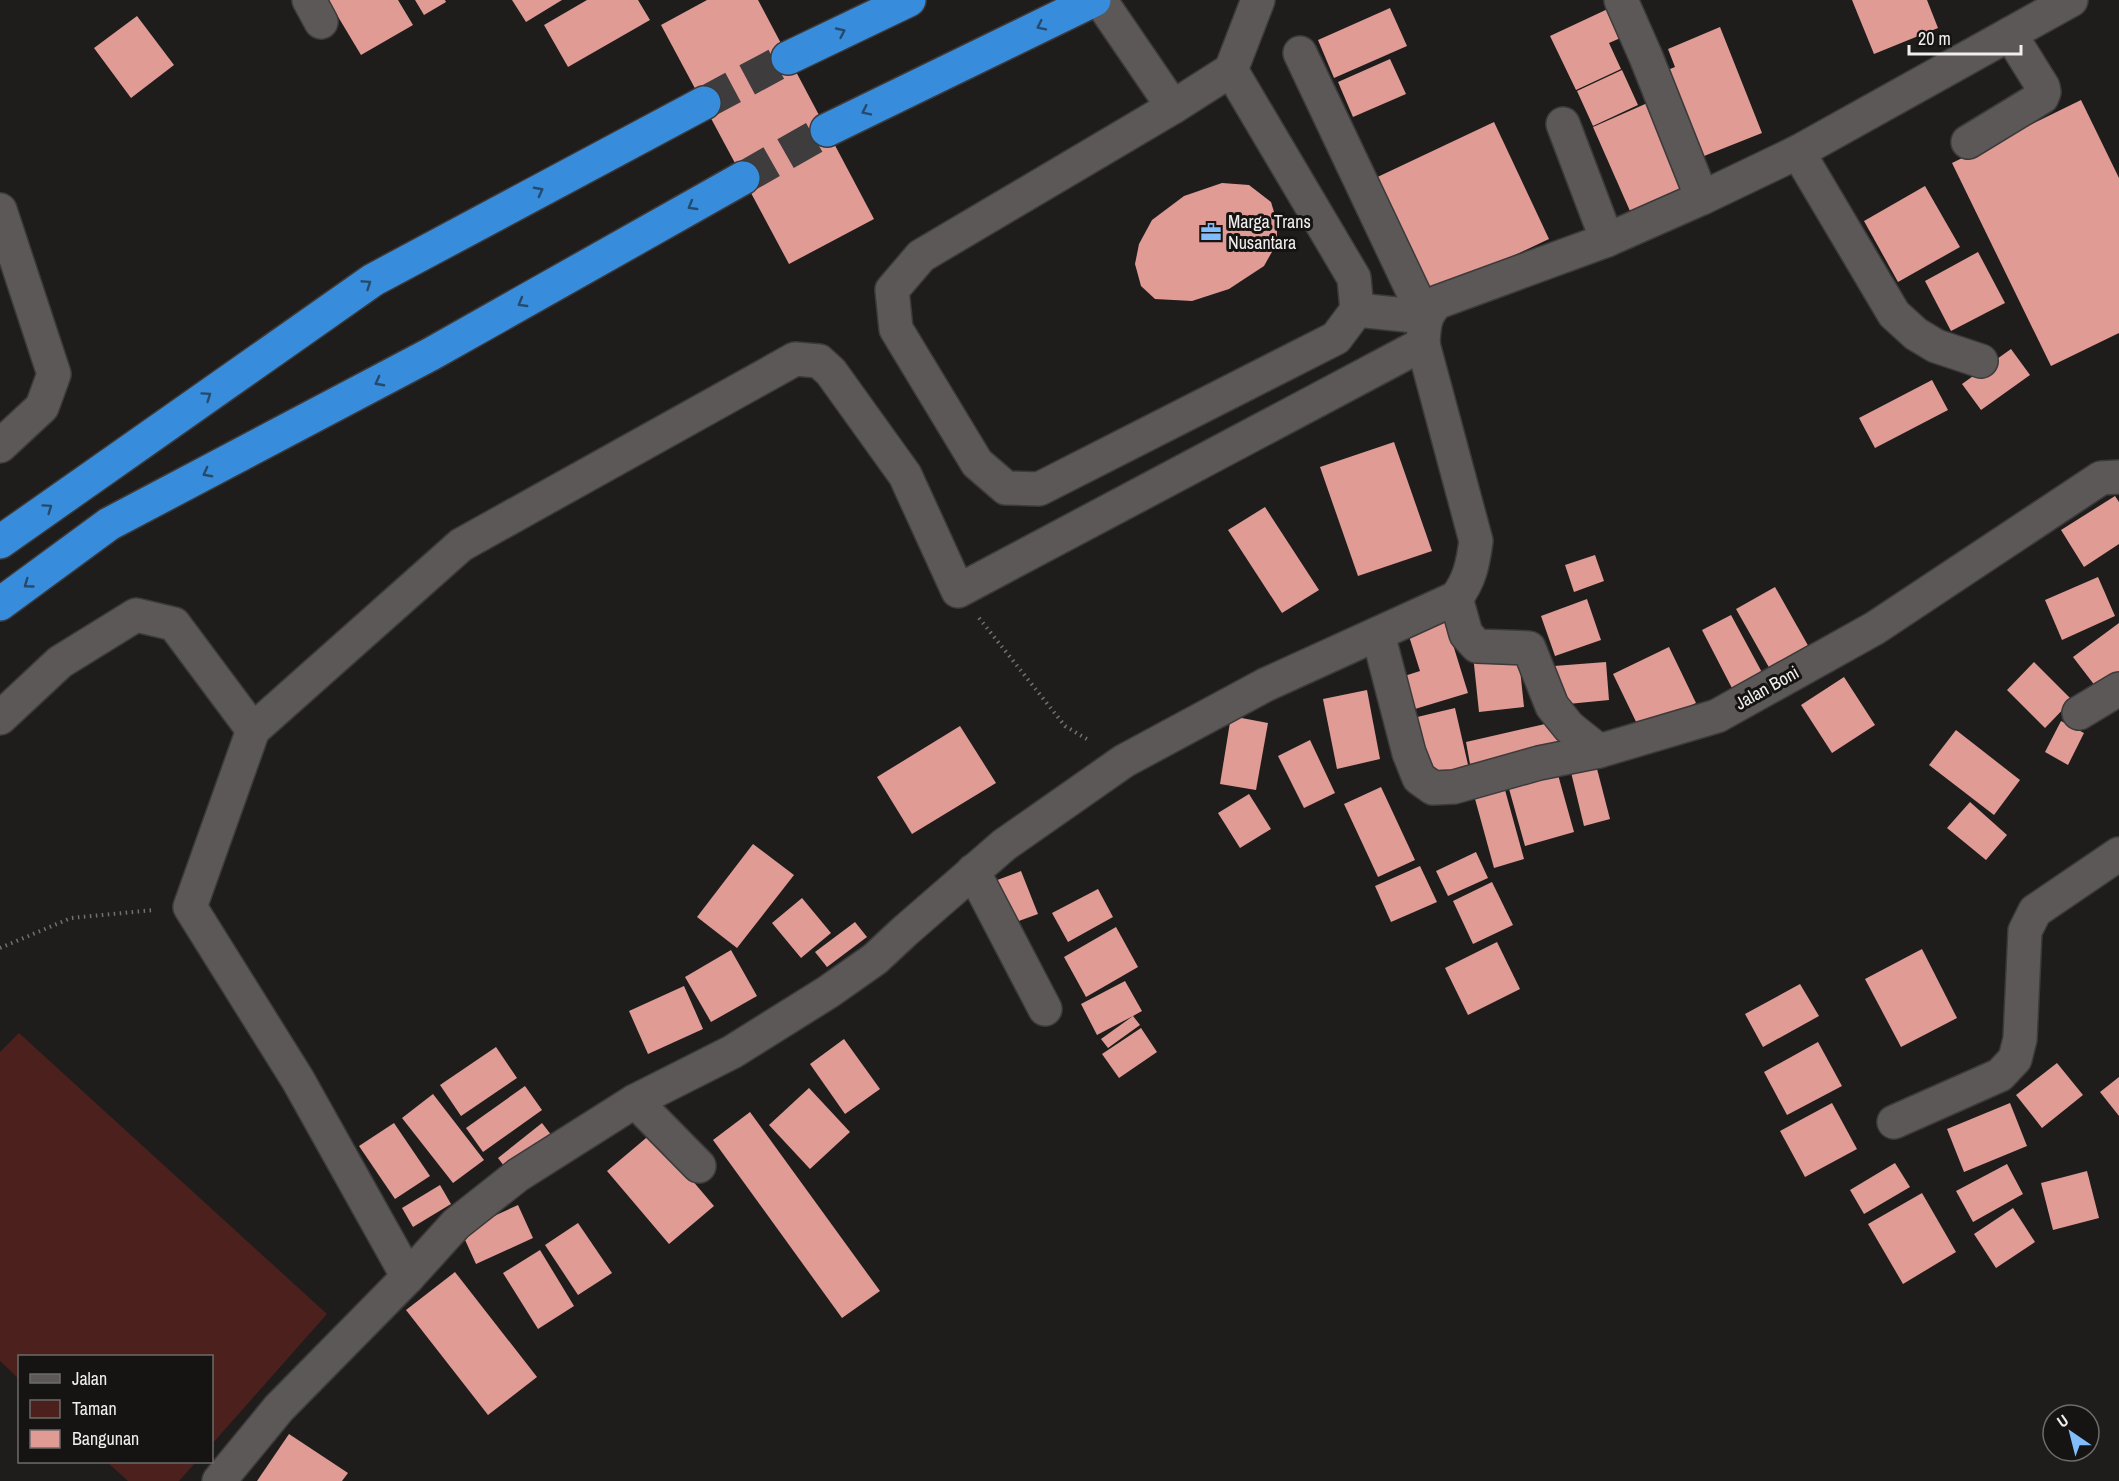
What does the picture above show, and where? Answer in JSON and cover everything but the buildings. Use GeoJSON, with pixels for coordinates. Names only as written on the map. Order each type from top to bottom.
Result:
{"type":"FeatureCollection","features":[{"type":"Feature","properties":{"kind":"highway"},"geometry":{"type":"LineString","coordinates":[[788,58],[909,0]]}},
{"type":"Feature","properties":{"kind":"highway"},"geometry":{"type":"LineString","coordinates":[[827,130],[1094,0]]}},
{"type":"Feature","properties":{"kind":"highway"},"geometry":{"type":"LineString","coordinates":[[0,542],[373,280],[704,103]]}},
{"type":"Feature","properties":{"kind":"highway"},"geometry":{"type":"LineString","coordinates":[[0,604],[109,524],[431,354],[742,177]]}},
{"type":"Feature","properties":{"kind":"street"},"geometry":{"type":"LineString","coordinates":[[1100,0],[1173,106]]}},
{"type":"Feature","properties":{"kind":"street"},"geometry":{"type":"LineString","coordinates":[[1231,70],[1354,278],[1357,310],[1336,338],[1039,489],[1006,488],[977,463],[896,329],[892,290],[921,256],[1231,70],[1258,0]]}},
{"type":"Feature","properties":{"kind":"street"},"geometry":{"type":"LineString","coordinates":[[1621,0],[1702,198]]}},
{"type":"Feature","properties":{"kind":"street"},"geometry":{"type":"LineString","coordinates":[[408,1277],[298,1080],[190,907],[253,730],[461,545],[795,359],[819,362],[831,372],[905,475],[958,591],[1424,330],[1438,302],[1607,240],[1702,198],[1798,152],[2010,34],[2035,8],[2071,0]]}},
{"type":"Feature","properties":{"kind":"street"},"geometry":{"type":"LineString","coordinates":[[1968,142],[2042,98],[2043,87],[2010,34]]}},
{"type":"Feature","properties":{"kind":"street"},"geometry":{"type":"LineString","coordinates":[[219,1481],[279,1408],[408,1277],[456,1224],[518,1175],[635,1101],[732,1052],[828,993],[875,959],[1004,845],[1124,761],[1265,685],[1456,598],[1466,585],[1472,569],[1476,541],[1424,330],[1300,53]]}},
{"type":"Feature","properties":{"kind":"street"},"geometry":{"type":"LineString","coordinates":[[1563,124],[1607,240]]}},
{"type":"Feature","properties":{"kind":"street"},"geometry":{"type":"LineString","coordinates":[[1798,152],[1894,314],[1916,334],[1936,346],[1981,362]]}},
{"type":"Feature","properties":{"kind":"street"},"geometry":{"type":"LineString","coordinates":[[0,210],[54,374],[42,406],[0,446]]}},
{"type":"Feature","properties":{"kind":"street"},"geometry":{"type":"LineString","coordinates":[[1357,310],[1424,330]]}},
{"type":"Feature","properties":{"kind":"street","name":"Jalan Boni"},"geometry":{"type":"LineString","coordinates":[[1378,634],[1409,753],[1419,778],[1433,788],[1454,787],[1539,763],[1599,751],[1717,716],[1875,628],[2101,478],[2119,477]]}},
{"type":"Feature","properties":{"kind":"street"},"geometry":{"type":"LineString","coordinates":[[1456,598],[1466,634],[1477,646],[1529,648],[1552,706],[1569,727],[1599,751]]}},
{"type":"Feature","properties":{"kind":"street"},"geometry":{"type":"LineString","coordinates":[[0,718],[60,662],[136,615],[174,624],[253,730]]}},
{"type":"Feature","properties":{"kind":"street"},"geometry":{"type":"LineString","coordinates":[[2079,713],[2119,689]]}},
{"type":"Feature","properties":{"kind":"street"},"geometry":{"type":"LineString","coordinates":[[1894,1122],[2000,1075],[2015,1059],[2020,1039],[2025,931],[2035,911],[2119,854]]}},
{"type":"Feature","properties":{"kind":"street"},"geometry":{"type":"LineString","coordinates":[[973,871],[1045,1009]]}},
{"type":"Feature","properties":{"kind":"street"},"geometry":{"type":"LineString","coordinates":[[635,1101],[699,1166]]}},
{"type":"Feature","properties":{"kind":"path"},"geometry":{"type":"LineString","coordinates":[[958,591],[1065,726],[1124,761]]}},
{"type":"Feature","properties":{"kind":"path"},"geometry":{"type":"LineString","coordinates":[[0,948],[71,918],[190,907]]}},
{"type":"Feature","properties":{"kind":"green space"},"geometry":{"type":"Polygon","coordinates":[[[19,1033],[327,1314],[213,1443],[213,1355],[18,1355],[18,1378],[0,1361],[0,1052],[19,1033]]]}},
{"type":"Feature","properties":{"kind":"green space"},"geometry":{"type":"Polygon","coordinates":[[[108,1463],[195,1463],[179,1481],[128,1481],[108,1463]]]}},
{"type":"Feature","properties":{"kind":"tunnel"},"geometry":{"type":"LineString","coordinates":[[704,103],[788,58]]}},
{"type":"Feature","properties":{"kind":"tunnel"},"geometry":{"type":"LineString","coordinates":[[743,178],[827,130]]}},
{"type":"Feature","properties":{"kind":"place","name":"Marga Trans Nusantara"},"geometry":{"type":"Point","coordinates":[1211,232]}}]}
